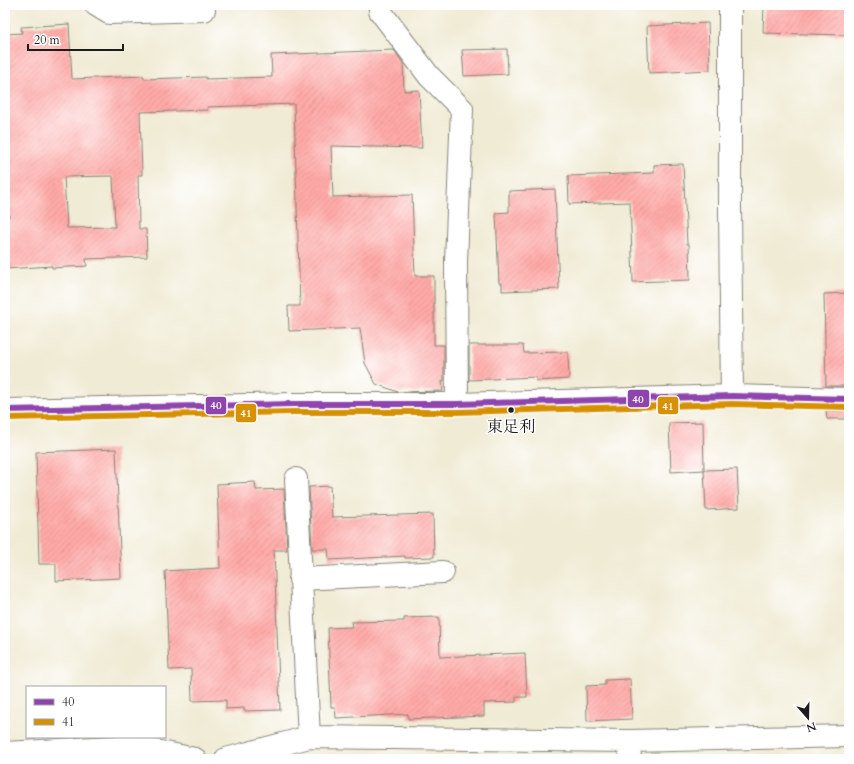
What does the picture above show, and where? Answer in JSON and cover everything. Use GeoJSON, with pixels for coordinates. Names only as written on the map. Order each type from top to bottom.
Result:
{"type":"FeatureCollection","features":[{"type":"Feature","properties":{"kind":"street"},"geometry":{"type":"LineString","coordinates":[[96,5],[109,14],[204,10]]}},
{"type":"Feature","properties":{"kind":"street"},"geometry":{"type":"LineString","coordinates":[[380,5],[380,11],[429,76],[462,109],[456,262],[457,404]]}},
{"type":"Feature","properties":{"kind":"street"},"geometry":{"type":"LineString","coordinates":[[730,5],[732,396]]}},
{"type":"Feature","properties":{"kind":"street"},"geometry":{"type":"LineString","coordinates":[[5,410],[293,404],[457,404],[732,396],[849,399]]}},
{"type":"Feature","properties":{"kind":"street"},"geometry":{"type":"LineString","coordinates":[[296,479],[308,737]]}},
{"type":"Feature","properties":{"kind":"street"},"geometry":{"type":"LineString","coordinates":[[300,579],[443,572]]}},
{"type":"Feature","properties":{"kind":"street"},"geometry":{"type":"LineString","coordinates":[[226,759],[308,737],[630,750],[849,736]]}},
{"type":"Feature","properties":{"kind":"street"},"geometry":{"type":"LineString","coordinates":[[5,753],[131,746],[195,759]]}},
{"type":"Feature","properties":{"kind":"building"},"geometry":{"type":"Polygon","coordinates":[[[764,5],[849,5],[849,35],[763,33],[764,5]]]}},
{"type":"Feature","properties":{"kind":"building"},"geometry":{"type":"Polygon","coordinates":[[[708,23],[710,70],[649,73],[647,26],[708,23]]]}},
{"type":"Feature","properties":{"kind":"building"},"geometry":{"type":"Polygon","coordinates":[[[69,24],[72,79],[144,76],[144,79],[272,77],[271,55],[394,50],[403,63],[404,91],[419,90],[422,148],[331,146],[333,197],[412,195],[415,276],[434,276],[434,345],[444,345],[444,381],[442,381],[443,391],[398,392],[376,384],[365,363],[360,328],[289,331],[288,306],[300,306],[294,104],[207,107],[208,110],[140,112],[142,175],[138,175],[139,229],[146,229],[147,257],[86,259],[87,266],[52,268],[52,266],[5,269],[5,217],[9,217],[5,134],[5,34],[22,33],[21,27],[69,24]],[[113,176],[64,177],[67,228],[115,227],[113,176]]]}},
{"type":"Feature","properties":{"kind":"building"},"geometry":{"type":"Polygon","coordinates":[[[507,49],[508,74],[464,76],[462,50],[507,49]]]}},
{"type":"Feature","properties":{"kind":"building"},"geometry":{"type":"Polygon","coordinates":[[[683,164],[690,280],[633,282],[630,202],[569,204],[568,176],[654,173],[654,165],[683,164]]]}},
{"type":"Feature","properties":{"kind":"building"},"geometry":{"type":"Polygon","coordinates":[[[555,189],[559,289],[502,291],[502,283],[499,283],[496,213],[509,212],[509,191],[555,189]]]}},
{"type":"Feature","properties":{"kind":"building"},"geometry":{"type":"Polygon","coordinates":[[[849,293],[849,386],[826,386],[824,294],[849,293]]]}},
{"type":"Feature","properties":{"kind":"building"},"geometry":{"type":"Polygon","coordinates":[[[469,345],[523,345],[524,353],[568,352],[569,379],[536,381],[536,377],[469,380],[469,345]]]}},
{"type":"Feature","properties":{"kind":"building"},"geometry":{"type":"Polygon","coordinates":[[[826,411],[849,411],[849,419],[827,419],[826,411]]]}},
{"type":"Feature","properties":{"kind":"building"},"geometry":{"type":"Polygon","coordinates":[[[703,422],[704,470],[671,472],[669,423],[703,422]]]}},
{"type":"Feature","properties":{"kind":"building"},"geometry":{"type":"Polygon","coordinates":[[[116,449],[121,578],[56,581],[56,564],[39,564],[36,452],[116,449]]]}},
{"type":"Feature","properties":{"kind":"building"},"geometry":{"type":"Polygon","coordinates":[[[737,469],[739,508],[706,510],[704,470],[737,469]]]}},
{"type":"Feature","properties":{"kind":"building"},"geometry":{"type":"Polygon","coordinates":[[[255,482],[256,490],[284,489],[287,550],[274,550],[280,710],[244,711],[244,708],[226,709],[226,700],[192,701],[191,669],[169,670],[165,571],[220,568],[217,484],[255,482]]]}},
{"type":"Feature","properties":{"kind":"building"},"geometry":{"type":"Polygon","coordinates":[[[330,486],[332,517],[433,514],[434,557],[405,558],[405,556],[329,560],[328,549],[312,549],[309,487],[330,486]]]}},
{"type":"Feature","properties":{"kind":"building"},"geometry":{"type":"Polygon","coordinates":[[[439,617],[440,657],[525,653],[527,697],[516,697],[516,702],[484,703],[484,716],[408,719],[408,714],[336,718],[335,707],[331,707],[328,628],[352,627],[351,622],[404,621],[404,618],[439,617]]]}},
{"type":"Feature","properties":{"kind":"building"},"geometry":{"type":"Polygon","coordinates":[[[630,679],[632,719],[587,721],[586,686],[605,685],[605,680],[630,679]]]}},
{"type":"Feature","properties":{"kind":"transit line","name":"40"},"geometry":{"type":"LineString","coordinates":[[5,410],[293,404],[457,404],[732,396],[849,399]]}},
{"type":"Feature","properties":{"kind":"transit line","name":"41"},"geometry":{"type":"LineString","coordinates":[[5,418],[293,412],[457,412],[732,404],[849,407]]}},
{"type":"Feature","properties":{"kind":"place","name":"東足利"},"geometry":{"type":"Point","coordinates":[511,410]}}]}
